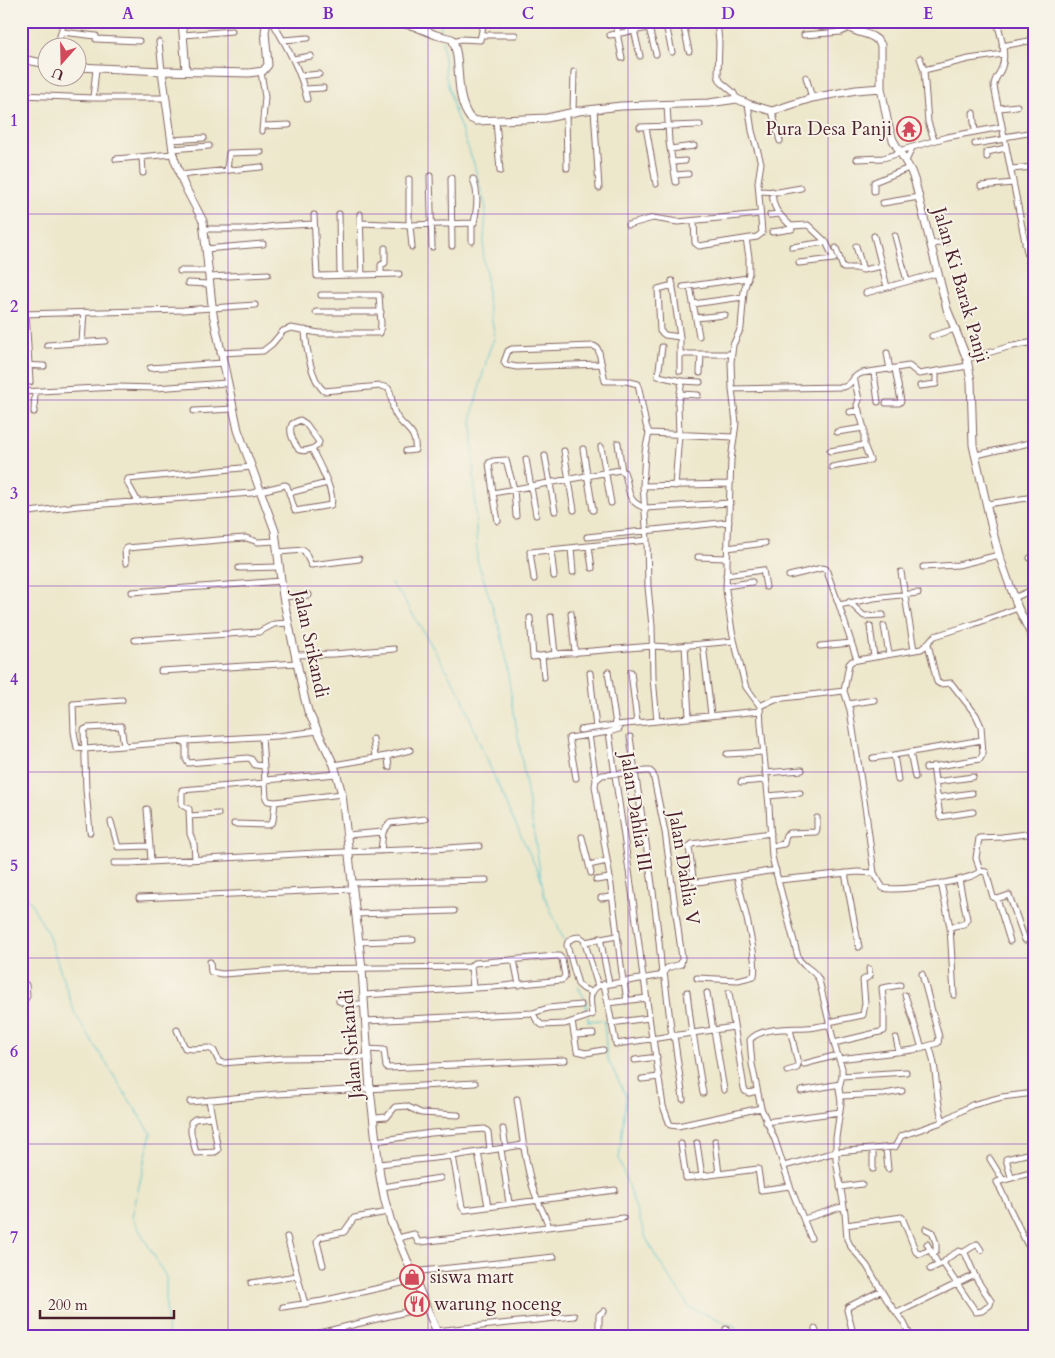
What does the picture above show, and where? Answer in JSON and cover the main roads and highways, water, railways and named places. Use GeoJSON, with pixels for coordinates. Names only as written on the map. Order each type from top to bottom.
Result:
{"type":"FeatureCollection","features":[{"type":"Feature","properties":{"kind":"waterway"},"geometry":{"type":"LineString","coordinates":[[441,21],[441,33]]}},
{"type":"Feature","properties":{"kind":"waterway"},"geometry":{"type":"LineString","coordinates":[[442,40],[446,77],[455,113],[473,161],[486,208],[483,258],[487,278],[487,298],[495,336],[489,351],[472,415],[477,559],[501,633],[544,895],[565,942]]}},
{"type":"Feature","properties":{"kind":"waterway"},"geometry":{"type":"LineString","coordinates":[[391,583],[402,596],[462,696],[477,737],[541,878]]}},
{"type":"Feature","properties":{"kind":"waterway"},"geometry":{"type":"LineString","coordinates":[[21,885],[48,934],[75,1014],[151,1133],[132,1217],[166,1277],[168,1337]]}},
{"type":"Feature","properties":{"kind":"waterway"},"geometry":{"type":"LineString","coordinates":[[578,987],[586,1001],[587,1013]]}},
{"type":"Feature","properties":{"kind":"waterway"},"geometry":{"type":"LineString","coordinates":[[588,1017],[588,1021],[604,1021],[607,1058],[626,1096],[619,1159],[646,1238],[656,1257],[690,1308],[735,1326],[737,1337]]}},
{"type":"Feature","properties":{"kind":"place","name":"Pura Desa Panji"},"geometry":{"type":"Point","coordinates":[909,129]}},
{"type":"Feature","properties":{"kind":"place","name":"siswa mart"},"geometry":{"type":"Point","coordinates":[412,1277]}},
{"type":"Feature","properties":{"kind":"place","name":"warung noceng"},"geometry":{"type":"Point","coordinates":[417,1304]}}]}
